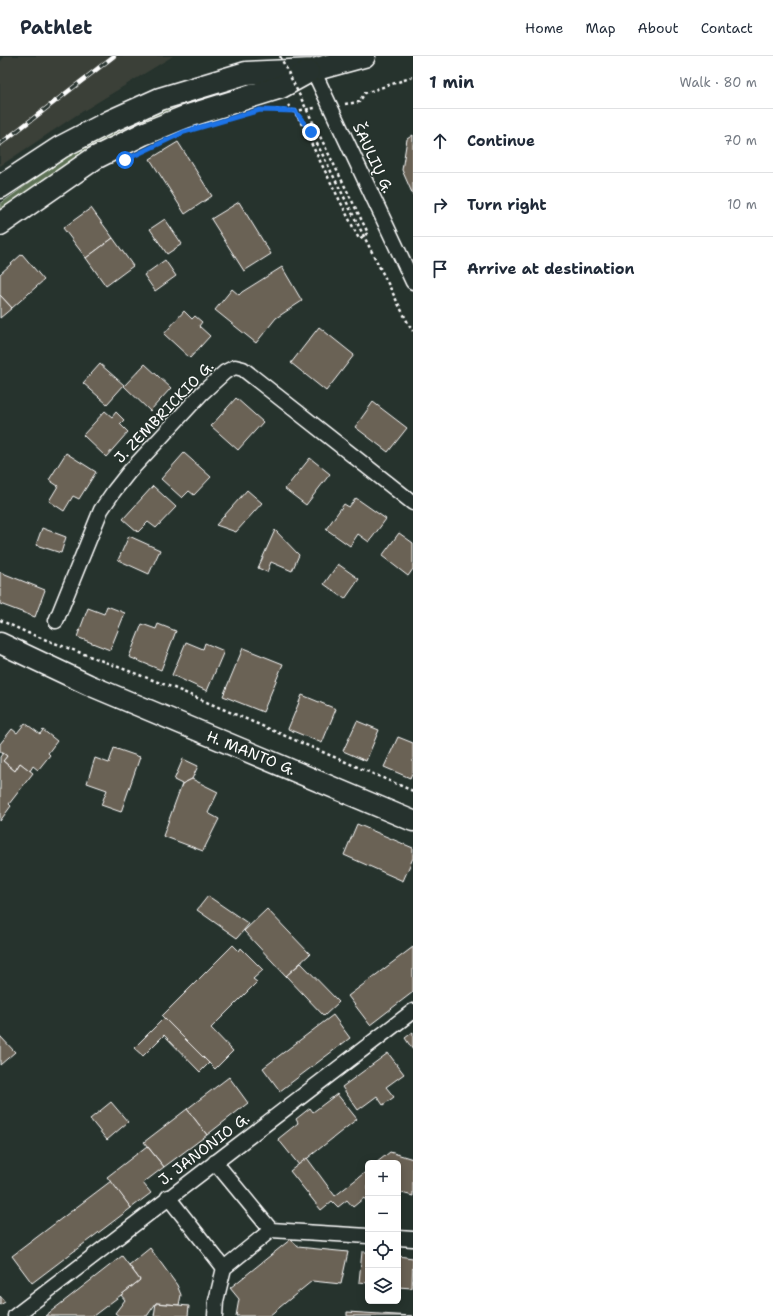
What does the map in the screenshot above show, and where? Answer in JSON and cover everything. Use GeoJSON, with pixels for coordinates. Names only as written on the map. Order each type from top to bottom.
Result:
{"type":"FeatureCollection","features":[{"type":"Feature","properties":{"kind":"main road"},"geometry":{"type":"LineString","coordinates":[[0,224],[95,158],[143,134],[185,117],[281,87],[313,70],[364,56]]}},
{"type":"Feature","properties":{"kind":"main road"},"geometry":{"type":"LineString","coordinates":[[0,187],[61,147],[109,122],[160,99],[246,73],[313,70]]}},
{"type":"Feature","properties":{"kind":"main road","name":"H. MANTO G."},"geometry":{"type":"LineString","coordinates":[[0,643],[88,686]]}},
{"type":"Feature","properties":{"kind":"main road","name":"H. MANTO G."},"geometry":{"type":"LineString","coordinates":[[0,654],[88,686],[413,820]]}},
{"type":"Feature","properties":{"kind":"street","name":"ŠAULIŲ G."},"geometry":{"type":"LineString","coordinates":[[313,70],[413,282]]}},
{"type":"Feature","properties":{"kind":"street","name":"J. ZEMBRICKIO G."},"geometry":{"type":"LineString","coordinates":[[56,621],[101,510],[114,491],[129,472],[202,393],[225,372],[234,367],[243,369],[413,503]]}},
{"type":"Feature","properties":{"kind":"street","name":"J. JANONIO G."},"geometry":{"type":"LineString","coordinates":[[15,1316],[413,1010]]}},
{"type":"Feature","properties":{"kind":"street"},"geometry":{"type":"LineString","coordinates":[[215,1162],[271,1230]]}},
{"type":"Feature","properties":{"kind":"street"},"geometry":{"type":"LineString","coordinates":[[168,1197],[224,1268]]}},
{"type":"Feature","properties":{"kind":"street"},"geometry":{"type":"LineString","coordinates":[[215,1316],[216,1301],[224,1268],[271,1230],[365,1236]]}},
{"type":"Feature","properties":{"kind":"street"},"geometry":{"type":"LineString","coordinates":[[401,1238],[413,1240]]}},
{"type":"Feature","properties":{"kind":"path"},"geometry":{"type":"LineString","coordinates":[[280,56],[368,233],[359,239],[295,111]]}},
{"type":"Feature","properties":{"kind":"path"},"geometry":{"type":"LineString","coordinates":[[330,106],[359,102],[365,93],[413,77]]}},
{"type":"Feature","properties":{"kind":"path"},"geometry":{"type":"LineString","coordinates":[[274,110],[295,111],[311,132],[413,331]]}},
{"type":"Feature","properties":{"kind":"path"},"geometry":{"type":"LineString","coordinates":[[0,620],[28,633],[174,688],[413,791]]}},
{"type":"Feature","properties":{"kind":"shaded area"},"geometry":{"type":"Polygon","coordinates":[[[5,56],[173,56],[75,116],[0,166],[0,62],[5,56]]]}},
{"type":"Feature","properties":{"kind":"green space"},"geometry":{"type":"Polygon","coordinates":[[[272,77],[0,213],[0,204],[78,150],[105,135],[167,107],[194,98],[272,77]]]}},
{"type":"Feature","properties":{"kind":"building"},"geometry":{"type":"Polygon","coordinates":[[[413,135],[413,195],[402,170],[407,139],[413,135]]]}},
{"type":"Feature","properties":{"kind":"building"},"geometry":{"type":"Polygon","coordinates":[[[178,142],[212,196],[185,214],[150,159],[178,142]]]}},
{"type":"Feature","properties":{"kind":"building"},"geometry":{"type":"Polygon","coordinates":[[[239,202],[271,254],[244,271],[211,219],[239,202]]]}},
{"type":"Feature","properties":{"kind":"building"},"geometry":{"type":"Polygon","coordinates":[[[91,208],[113,238],[86,258],[63,228],[91,208]]]}},
{"type":"Feature","properties":{"kind":"building"},"geometry":{"type":"Polygon","coordinates":[[[165,219],[182,244],[167,254],[150,229],[165,219]]]}},
{"type":"Feature","properties":{"kind":"building"},"geometry":{"type":"Polygon","coordinates":[[[113,238],[133,266],[106,286],[86,258],[113,238]]]}},
{"type":"Feature","properties":{"kind":"building"},"geometry":{"type":"Polygon","coordinates":[[[22,254],[44,280],[12,308],[0,295],[0,274],[22,254]]]}},
{"type":"Feature","properties":{"kind":"building"},"geometry":{"type":"Polygon","coordinates":[[[165,260],[176,276],[155,291],[144,275],[165,260]]]}},
{"type":"Feature","properties":{"kind":"building"},"geometry":{"type":"Polygon","coordinates":[[[282,267],[302,301],[276,318],[256,343],[215,310],[232,289],[239,295],[282,267]]]}},
{"type":"Feature","properties":{"kind":"building"},"geometry":{"type":"Polygon","coordinates":[[[0,295],[12,308],[0,318],[0,295]]]}},
{"type":"Feature","properties":{"kind":"building"},"geometry":{"type":"Polygon","coordinates":[[[184,311],[192,319],[195,316],[202,322],[199,326],[210,336],[190,358],[164,334],[184,311]]]}},
{"type":"Feature","properties":{"kind":"building"},"geometry":{"type":"Polygon","coordinates":[[[319,327],[354,355],[326,391],[291,363],[319,327]]]}},
{"type":"Feature","properties":{"kind":"building"},"geometry":{"type":"Polygon","coordinates":[[[100,364],[124,385],[107,404],[83,383],[100,364]]]}},
{"type":"Feature","properties":{"kind":"building"},"geometry":{"type":"Polygon","coordinates":[[[145,364],[171,388],[150,411],[124,386],[145,364]]]}},
{"type":"Feature","properties":{"kind":"building"},"geometry":{"type":"Polygon","coordinates":[[[236,398],[263,422],[238,450],[211,426],[236,398]]]}},
{"type":"Feature","properties":{"kind":"building"},"geometry":{"type":"Polygon","coordinates":[[[373,402],[407,428],[388,452],[355,427],[373,402]]]}},
{"type":"Feature","properties":{"kind":"building"},"geometry":{"type":"Polygon","coordinates":[[[105,411],[112,417],[116,412],[124,420],[120,424],[128,432],[106,457],[83,435],[105,411]]]}},
{"type":"Feature","properties":{"kind":"building"},"geometry":{"type":"Polygon","coordinates":[[[66,453],[96,472],[79,499],[73,496],[64,511],[49,501],[58,486],[49,480],[66,453]]]}},
{"type":"Feature","properties":{"kind":"building"},"geometry":{"type":"Polygon","coordinates":[[[184,453],[211,477],[194,495],[189,491],[182,498],[161,479],[184,453]]]}},
{"type":"Feature","properties":{"kind":"building"},"geometry":{"type":"Polygon","coordinates":[[[310,458],[330,474],[306,505],[285,489],[310,458]]]}},
{"type":"Feature","properties":{"kind":"building"},"geometry":{"type":"Polygon","coordinates":[[[153,486],[176,507],[156,528],[148,522],[138,532],[123,519],[153,486]]]}},
{"type":"Feature","properties":{"kind":"building"},"geometry":{"type":"Polygon","coordinates":[[[247,490],[262,503],[236,532],[216,525],[247,490]]]}},
{"type":"Feature","properties":{"kind":"building"},"geometry":{"type":"Polygon","coordinates":[[[356,498],[386,519],[369,542],[358,534],[350,546],[326,529],[344,504],[349,507],[356,498]]]}},
{"type":"Feature","properties":{"kind":"building"},"geometry":{"type":"Polygon","coordinates":[[[42,528],[66,537],[61,553],[36,545],[42,528]]]}},
{"type":"Feature","properties":{"kind":"building"},"geometry":{"type":"Polygon","coordinates":[[[275,530],[299,555],[292,571],[271,562],[267,572],[258,568],[275,530]]]}},
{"type":"Feature","properties":{"kind":"building"},"geometry":{"type":"Polygon","coordinates":[[[399,533],[413,543],[413,569],[408,576],[382,556],[399,533]]]}},
{"type":"Feature","properties":{"kind":"building"},"geometry":{"type":"Polygon","coordinates":[[[129,536],[160,550],[149,574],[118,560],[129,536]]]}},
{"type":"Feature","properties":{"kind":"building"},"geometry":{"type":"Polygon","coordinates":[[[338,564],[359,579],[345,599],[324,584],[338,564]]]}},
{"type":"Feature","properties":{"kind":"building"},"geometry":{"type":"Polygon","coordinates":[[[0,572],[45,590],[35,617],[0,604],[0,572]]]}},
{"type":"Feature","properties":{"kind":"building"},"geometry":{"type":"Polygon","coordinates":[[[107,606],[125,613],[110,650],[77,637],[88,608],[104,614],[107,606]]]}},
{"type":"Feature","properties":{"kind":"building"},"geometry":{"type":"Polygon","coordinates":[[[142,624],[156,629],[158,624],[176,631],[161,670],[129,657],[142,624]]]}},
{"type":"Feature","properties":{"kind":"building"},"geometry":{"type":"Polygon","coordinates":[[[186,642],[203,649],[205,643],[224,651],[207,691],[172,675],[186,642]]]}},
{"type":"Feature","properties":{"kind":"building"},"geometry":{"type":"Polygon","coordinates":[[[243,648],[283,664],[263,712],[223,696],[243,648]]]}},
{"type":"Feature","properties":{"kind":"building"},"geometry":{"type":"Polygon","coordinates":[[[302,695],[336,709],[322,743],[288,729],[302,695]]]}},
{"type":"Feature","properties":{"kind":"building"},"geometry":{"type":"Polygon","coordinates":[[[357,721],[379,730],[366,761],[343,751],[357,721]]]}},
{"type":"Feature","properties":{"kind":"building"},"geometry":{"type":"Polygon","coordinates":[[[25,723],[40,734],[43,730],[57,741],[48,753],[50,755],[38,770],[33,766],[30,771],[20,763],[15,771],[3,761],[7,756],[0,751],[0,744],[12,729],[17,733],[25,723]]]}},
{"type":"Feature","properties":{"kind":"building"},"geometry":{"type":"Polygon","coordinates":[[[398,737],[413,743],[413,771],[410,778],[384,767],[398,737]]]}},
{"type":"Feature","properties":{"kind":"building"},"geometry":{"type":"Polygon","coordinates":[[[114,748],[140,757],[121,812],[101,805],[107,790],[87,783],[95,758],[109,763],[114,748]]]}},
{"type":"Feature","properties":{"kind":"building"},"geometry":{"type":"Polygon","coordinates":[[[3,753],[7,756],[3,761],[15,771],[20,763],[33,773],[9,804],[11,806],[0,821],[0,757],[3,753]]]}},
{"type":"Feature","properties":{"kind":"building"},"geometry":{"type":"Polygon","coordinates":[[[183,759],[198,766],[192,779],[182,784],[174,780],[183,759]]]}},
{"type":"Feature","properties":{"kind":"building"},"geometry":{"type":"Polygon","coordinates":[[[192,779],[218,792],[208,813],[219,819],[203,851],[163,836],[182,784],[192,779]]]}},
{"type":"Feature","properties":{"kind":"building"},"geometry":{"type":"Polygon","coordinates":[[[357,824],[413,848],[413,858],[403,881],[344,855],[357,824]]]}},
{"type":"Feature","properties":{"kind":"building"},"geometry":{"type":"Polygon","coordinates":[[[208,896],[249,924],[237,938],[197,910],[208,896]]]}},
{"type":"Feature","properties":{"kind":"building"},"geometry":{"type":"Polygon","coordinates":[[[267,909],[310,954],[286,976],[244,931],[267,909]]]}},
{"type":"Feature","properties":{"kind":"building"},"geometry":{"type":"Polygon","coordinates":[[[233,945],[239,951],[241,948],[263,970],[253,979],[257,982],[211,1028],[233,1051],[215,1069],[162,1016],[233,945]]]}},
{"type":"Feature","properties":{"kind":"building"},"geometry":{"type":"Polygon","coordinates":[[[413,947],[413,992],[370,1025],[348,996],[413,947]]]}},
{"type":"Feature","properties":{"kind":"building"},"geometry":{"type":"Polygon","coordinates":[[[301,963],[339,1002],[324,1016],[286,976],[301,963]]]}},
{"type":"Feature","properties":{"kind":"building"},"geometry":{"type":"Polygon","coordinates":[[[333,1015],[350,1038],[280,1091],[263,1068],[333,1015]]]}},
{"type":"Feature","properties":{"kind":"building"},"geometry":{"type":"Polygon","coordinates":[[[164,1018],[209,1063],[200,1072],[164,1035],[143,1056],[134,1048],[164,1018]]]}},
{"type":"Feature","properties":{"kind":"building"},"geometry":{"type":"Polygon","coordinates":[[[413,1032],[413,1050],[405,1038],[413,1032]]]}},
{"type":"Feature","properties":{"kind":"building"},"geometry":{"type":"Polygon","coordinates":[[[0,1036],[15,1052],[0,1065],[0,1036]]]}},
{"type":"Feature","properties":{"kind":"building"},"geometry":{"type":"Polygon","coordinates":[[[388,1053],[404,1074],[386,1087],[394,1097],[383,1105],[377,1096],[358,1110],[342,1087],[388,1053]]]}},
{"type":"Feature","properties":{"kind":"building"},"geometry":{"type":"Polygon","coordinates":[[[229,1077],[248,1103],[207,1135],[187,1109],[229,1077]]]}},
{"type":"Feature","properties":{"kind":"building"},"geometry":{"type":"Polygon","coordinates":[[[337,1094],[357,1119],[299,1165],[278,1139],[298,1123],[296,1119],[310,1108],[313,1112],[337,1094]]]}},
{"type":"Feature","properties":{"kind":"building"},"geometry":{"type":"Polygon","coordinates":[[[111,1102],[128,1122],[107,1140],[90,1119],[111,1102]]]}},
{"type":"Feature","properties":{"kind":"building"},"geometry":{"type":"Polygon","coordinates":[[[187,1109],[207,1135],[164,1167],[144,1142],[187,1109]]]}},
{"type":"Feature","properties":{"kind":"building"},"geometry":{"type":"Polygon","coordinates":[[[147,1146],[164,1167],[143,1183],[151,1193],[131,1208],[107,1177],[147,1146]]]}},
{"type":"Feature","properties":{"kind":"building"},"geometry":{"type":"Polygon","coordinates":[[[390,1152],[413,1159],[413,1196],[401,1193],[401,1160],[380,1160],[390,1152]]]}},
{"type":"Feature","properties":{"kind":"building"},"geometry":{"type":"Polygon","coordinates":[[[307,1158],[335,1196],[365,1172],[365,1199],[364,1198],[353,1207],[347,1200],[338,1207],[332,1201],[321,1210],[290,1171],[307,1158]]]}},
{"type":"Feature","properties":{"kind":"building"},"geometry":{"type":"Polygon","coordinates":[[[111,1181],[131,1208],[32,1283],[12,1256],[111,1181]]]}},
{"type":"Feature","properties":{"kind":"building"},"geometry":{"type":"Polygon","coordinates":[[[291,1239],[298,1247],[348,1252],[341,1284],[312,1281],[269,1316],[236,1316],[239,1299],[230,1288],[291,1239]]]}},
{"type":"Feature","properties":{"kind":"building"},"geometry":{"type":"Polygon","coordinates":[[[150,1248],[177,1285],[181,1295],[179,1305],[156,1303],[147,1316],[119,1316],[115,1313],[125,1300],[121,1295],[140,1280],[129,1265],[150,1248]]]}},
{"type":"Feature","properties":{"kind":"building"},"geometry":{"type":"Polygon","coordinates":[[[362,1252],[365,1252],[365,1283],[359,1282],[362,1252]]]}},
{"type":"Feature","properties":{"kind":"building"},"geometry":{"type":"Polygon","coordinates":[[[122,1256],[140,1280],[121,1295],[93,1316],[45,1316],[122,1256]]]}},
{"type":"Feature","properties":{"kind":"building"},"geometry":{"type":"Polygon","coordinates":[[[401,1256],[413,1258],[412,1288],[401,1287],[401,1256]]]}},
{"type":"Feature","properties":{"kind":"building"},"geometry":{"type":"Polygon","coordinates":[[[0,1296],[5,1302],[0,1305],[0,1296]]]}},
{"type":"Feature","properties":{"kind":"building"},"geometry":{"type":"Polygon","coordinates":[[[156,1303],[189,1306],[188,1316],[154,1316],[156,1303]]]}},
{"type":"Feature","properties":{"kind":"building"},"geometry":{"type":"Polygon","coordinates":[[[347,1312],[413,1316],[347,1316],[347,1312]]]}},
{"type":"Feature","properties":{"kind":"railway"},"geometry":{"type":"LineString","coordinates":[[0,144],[114,56]]}},
{"type":"Feature","properties":{"kind":"route"},"geometry":{"type":"LineString","coordinates":[[125,160],[184,132],[260,110],[295,111],[311,132]]}}]}
